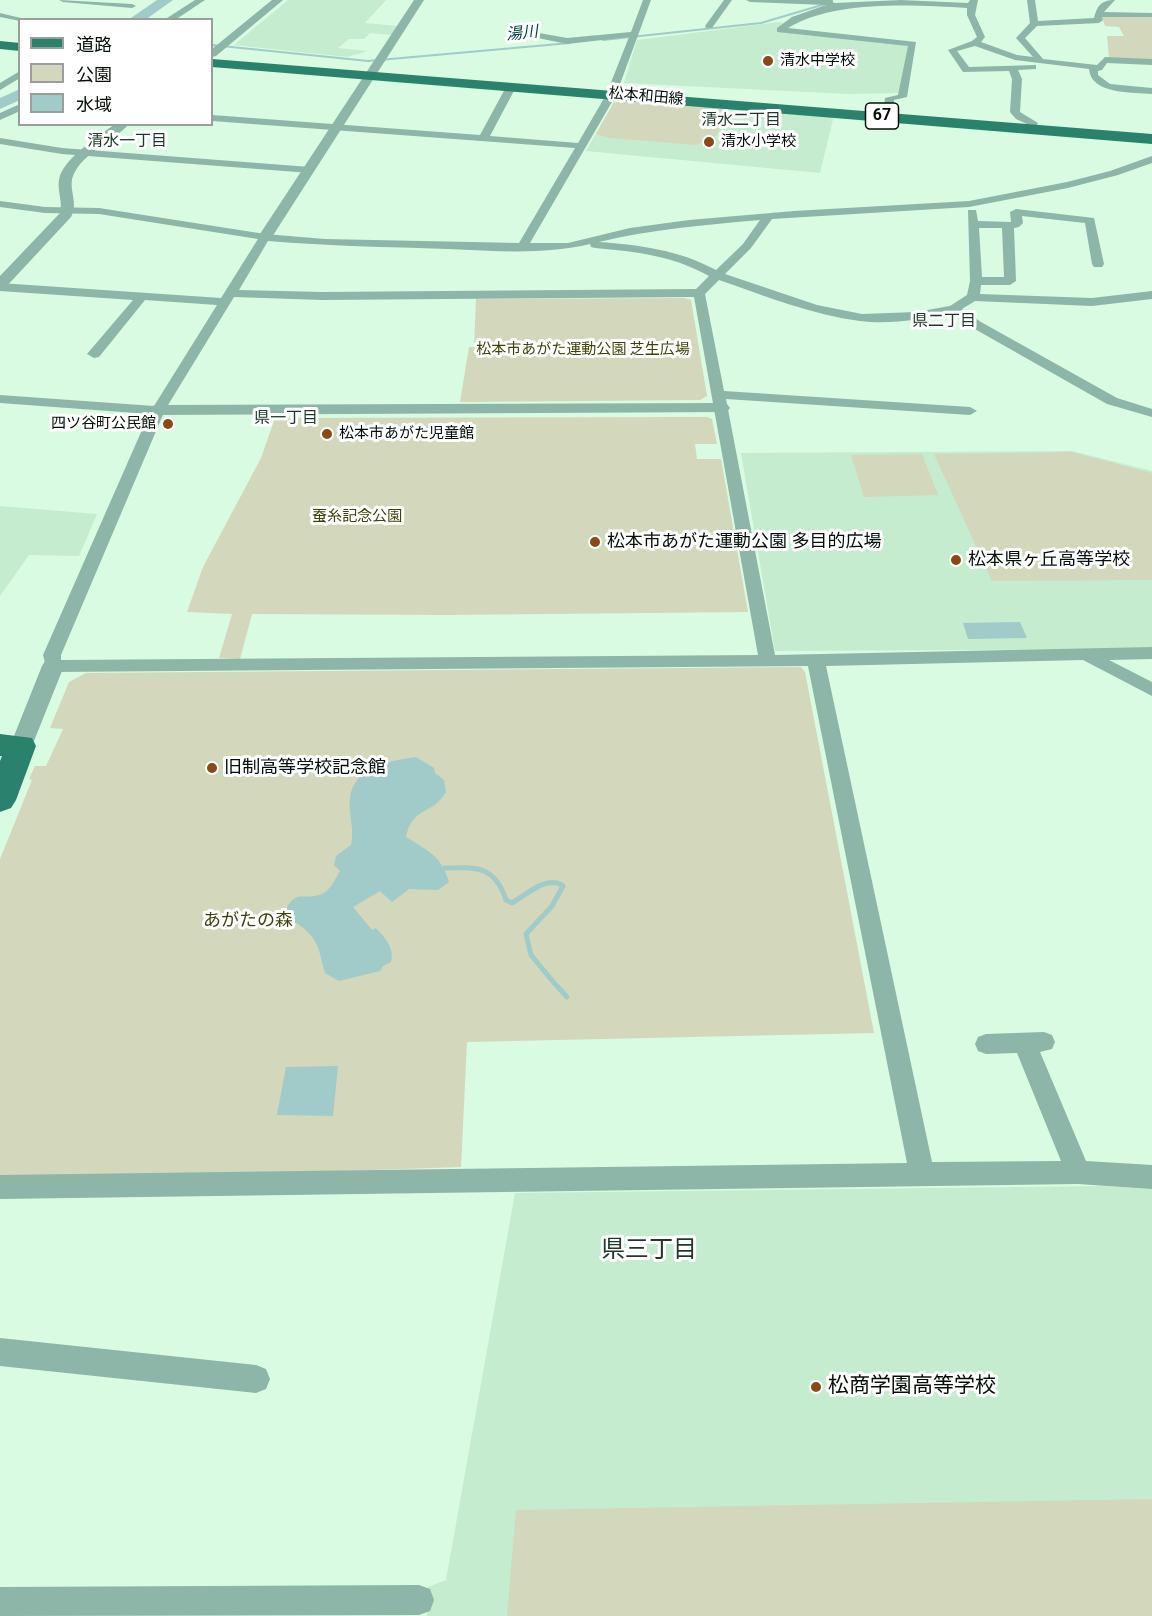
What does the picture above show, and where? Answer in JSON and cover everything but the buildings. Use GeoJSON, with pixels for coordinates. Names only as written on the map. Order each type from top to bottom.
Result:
{"type":"FeatureCollection","features":[{"type":"Feature","properties":{"kind":"main road"},"geometry":{"type":"LineString","coordinates":[[0,45],[18,47]]}},
{"type":"Feature","properties":{"kind":"main road","name":"松本和田線"},"geometry":{"type":"LineString","coordinates":[[213,63],[1152,138]]}},
{"type":"Feature","properties":{"kind":"main road"},"geometry":{"type":"LineString","coordinates":[[0,800],[11,746]]}},
{"type":"Feature","properties":{"kind":"street"},"geometry":{"type":"LineString","coordinates":[[63,0],[132,6]]}},
{"type":"Feature","properties":{"kind":"street"},"geometry":{"type":"LineString","coordinates":[[117,15],[143,0]]}},
{"type":"Feature","properties":{"kind":"street"},"geometry":{"type":"LineString","coordinates":[[171,18],[201,0]]}},
{"type":"Feature","properties":{"kind":"street"},"geometry":{"type":"LineString","coordinates":[[218,49],[278,0]]}},
{"type":"Feature","properties":{"kind":"street"},"geometry":{"type":"LineString","coordinates":[[11,746],[53,666],[52,655],[158,410],[265,237],[419,0]]}},
{"type":"Feature","properties":{"kind":"street"},"geometry":{"type":"LineString","coordinates":[[522,247],[611,95],[647,0]]}},
{"type":"Feature","properties":{"kind":"street"},"geometry":{"type":"LineString","coordinates":[[709,26],[728,0]]}},
{"type":"Feature","properties":{"kind":"street"},"geometry":{"type":"LineString","coordinates":[[750,0],[830,3],[972,3],[970,16],[981,31],[981,37],[975,43],[952,50],[966,70],[1038,67],[1043,62]]}},
{"type":"Feature","properties":{"kind":"street"},"geometry":{"type":"LineString","coordinates":[[1031,0],[1034,24]]}},
{"type":"Feature","properties":{"kind":"street"},"geometry":{"type":"LineString","coordinates":[[1043,62],[1029,52],[1020,38],[1034,24],[1049,21],[1099,20],[1097,16],[1100,14],[1099,9],[1111,0]]}},
{"type":"Feature","properties":{"kind":"street"},"geometry":{"type":"LineString","coordinates":[[898,2],[903,12]]}},
{"type":"Feature","properties":{"kind":"street"},"geometry":{"type":"LineString","coordinates":[[830,3],[795,19],[780,30],[913,44],[902,97],[890,98],[888,117]]}},
{"type":"Feature","properties":{"kind":"street"},"geometry":{"type":"LineString","coordinates":[[1100,14],[1152,15]]}},
{"type":"Feature","properties":{"kind":"street"},"geometry":{"type":"LineString","coordinates":[[0,15],[18,19]]}},
{"type":"Feature","properties":{"kind":"street"},"geometry":{"type":"LineString","coordinates":[[530,27],[536,35],[567,41],[633,36]]}},
{"type":"Feature","properties":{"kind":"street"},"geometry":{"type":"LineString","coordinates":[[975,43],[1015,57],[1043,62],[1100,68],[1105,60],[1152,62]]}},
{"type":"Feature","properties":{"kind":"street"},"geometry":{"type":"LineString","coordinates":[[1093,67],[1094,76],[1107,86],[1152,91]]}},
{"type":"Feature","properties":{"kind":"street"},"geometry":{"type":"LineString","coordinates":[[1013,69],[1017,79],[1015,112],[1019,117],[1033,123],[1030,129]]}},
{"type":"Feature","properties":{"kind":"street"},"geometry":{"type":"LineString","coordinates":[[0,87],[18,75]]}},
{"type":"Feature","properties":{"kind":"street"},"geometry":{"type":"LineString","coordinates":[[484,137],[512,87]]}},
{"type":"Feature","properties":{"kind":"street"},"geometry":{"type":"LineString","coordinates":[[0,102],[18,105]]}},
{"type":"Feature","properties":{"kind":"street"},"geometry":{"type":"LineString","coordinates":[[0,117],[18,106]]}},
{"type":"Feature","properties":{"kind":"street"},"geometry":{"type":"LineString","coordinates":[[213,118],[583,146]]}},
{"type":"Feature","properties":{"kind":"street"},"geometry":{"type":"LineString","coordinates":[[0,286],[68,211],[69,203],[65,183],[67,173],[88,152],[120,126]]}},
{"type":"Feature","properties":{"kind":"street"},"geometry":{"type":"LineString","coordinates":[[0,141],[62,151],[310,170]]}},
{"type":"Feature","properties":{"kind":"street"},"geometry":{"type":"LineString","coordinates":[[579,244],[630,231],[770,216],[969,204],[1068,185],[1114,173],[1152,159]]}},
{"type":"Feature","properties":{"kind":"street"},"geometry":{"type":"LineString","coordinates":[[1114,173],[1143,175]]}},
{"type":"Feature","properties":{"kind":"street"},"geometry":{"type":"LineString","coordinates":[[0,204],[45,210],[99,211],[265,237],[349,243],[522,247],[579,244],[647,249],[694,263],[716,274],[814,308],[862,318],[916,316],[954,309],[973,297],[1092,302],[1152,295]]}},
{"type":"Feature","properties":{"kind":"street"},"geometry":{"type":"LineString","coordinates":[[969,204],[973,224],[976,281],[973,297]]}},
{"type":"Feature","properties":{"kind":"street"},"geometry":{"type":"LineString","coordinates":[[973,224],[1017,223],[1016,212],[1090,220],[1098,264]]}},
{"type":"Feature","properties":{"kind":"street"},"geometry":{"type":"LineString","coordinates":[[0,286],[142,296],[227,298],[699,293],[747,246],[770,216]]}},
{"type":"Feature","properties":{"kind":"street"},"geometry":{"type":"LineString","coordinates":[[976,281],[1010,281],[1008,225]]}},
{"type":"Feature","properties":{"kind":"street"},"geometry":{"type":"LineString","coordinates":[[699,293],[767,659]]}},
{"type":"Feature","properties":{"kind":"street"},"geometry":{"type":"LineString","coordinates":[[94,354],[142,296]]}},
{"type":"Feature","properties":{"kind":"street"},"geometry":{"type":"LineString","coordinates":[[954,309],[977,325],[1112,401],[1152,413]]}},
{"type":"Feature","properties":{"kind":"street"},"geometry":{"type":"LineString","coordinates":[[0,399],[158,410],[720,402],[970,411]]}},
{"type":"Feature","properties":{"kind":"street"},"geometry":{"type":"LineString","coordinates":[[53,666],[816,660],[1152,653]]}},
{"type":"Feature","properties":{"kind":"street"},"geometry":{"type":"LineString","coordinates":[[1084,654],[1152,690]]}},
{"type":"Feature","properties":{"kind":"street"},"geometry":{"type":"LineString","coordinates":[[816,660],[922,1175]]}},
{"type":"Feature","properties":{"kind":"street"},"geometry":{"type":"LineString","coordinates":[[986,1044],[1034,1042],[1078,1172]]}},
{"type":"Feature","properties":{"kind":"street"},"geometry":{"type":"LineString","coordinates":[[0,1187],[1078,1172],[1152,1177]]}},
{"type":"Feature","properties":{"kind":"street"},"geometry":{"type":"LineString","coordinates":[[0,1353],[256,1379]]}},
{"type":"Feature","properties":{"kind":"street"},"geometry":{"type":"LineString","coordinates":[[0,1602],[419,1600]]}},
{"type":"Feature","properties":{"kind":"shaded area"},"geometry":{"type":"Polygon","coordinates":[[[288,0],[386,0],[365,23],[398,26],[392,35],[370,33],[364,39],[349,39],[338,48],[368,51],[347,57],[234,45],[288,0]]]}},
{"type":"Feature","properties":{"kind":"shaded area","name":"清水中学校"},"geometry":{"type":"Polygon","coordinates":[[[780,22],[786,24],[778,32],[903,44],[910,47],[900,93],[848,94],[624,83],[637,40],[780,22]]]}},
{"type":"Feature","properties":{"kind":"shaded area","name":"清水小学校"},"geometry":{"type":"Polygon","coordinates":[[[617,97],[834,115],[820,173],[586,151],[617,97]]]}},
{"type":"Feature","properties":{"kind":"shaded area","name":"松本県ヶ丘高等学校"},"geometry":{"type":"Polygon","coordinates":[[[1072,451],[1152,471],[1152,649],[775,651],[741,453],[1072,451]]]}},
{"type":"Feature","properties":{"kind":"shaded area"},"geometry":{"type":"Polygon","coordinates":[[[0,506],[97,514],[79,556],[29,555],[0,596],[0,506]]]}},
{"type":"Feature","properties":{"kind":"shaded area","name":"松商学園高等学校"},"geometry":{"type":"Polygon","coordinates":[[[1104,1186],[1152,1189],[1152,1616],[427,1616],[428,1587],[446,1580],[515,1193],[1104,1186]]]}},
{"type":"Feature","properties":{"kind":"green space"},"geometry":{"type":"Polygon","coordinates":[[[1102,16],[1152,16],[1152,61],[1109,58],[1107,36],[1124,36],[1119,27],[1105,26],[1102,16]]]}},
{"type":"Feature","properties":{"kind":"green space"},"geometry":{"type":"Polygon","coordinates":[[[617,97],[728,106],[716,136],[696,145],[609,138],[596,134],[617,97]]]}},
{"type":"Feature","properties":{"kind":"green space","name":"松本市あがた運動公園 芝生広場"},"geometry":{"type":"Polygon","coordinates":[[[684,298],[691,300],[707,396],[700,400],[460,402],[469,347],[474,347],[476,299],[684,298]]]}},
{"type":"Feature","properties":{"kind":"green space","name":"蚕糸記念公園"},"geometry":{"type":"Polygon","coordinates":[[[707,417],[712,419],[717,444],[695,444],[697,459],[721,459],[748,612],[252,614],[240,659],[219,658],[232,614],[187,612],[203,567],[261,458],[275,418],[707,417]]]}},
{"type":"Feature","properties":{"kind":"green space"},"geometry":{"type":"Polygon","coordinates":[[[1072,452],[1152,473],[1152,580],[992,581],[934,454],[1072,452]]]}},
{"type":"Feature","properties":{"kind":"green space"},"geometry":{"type":"Polygon","coordinates":[[[922,454],[938,495],[864,497],[851,455],[922,454]]]}},
{"type":"Feature","properties":{"kind":"green space","name":"あがたの森"},"geometry":{"type":"Polygon","coordinates":[[[801,667],[805,672],[874,1033],[467,1042],[461,1167],[226,1175],[0,1177],[0,859],[32,780],[29,779],[35,766],[46,766],[63,729],[50,728],[69,682],[86,673],[801,667]]]}},
{"type":"Feature","properties":{"kind":"green space"},"geometry":{"type":"Polygon","coordinates":[[[1152,1499],[1152,1616],[507,1616],[516,1510],[1152,1499]]]}},
{"type":"Feature","properties":{"kind":"water"},"geometry":{"type":"Polygon","coordinates":[[[1020,622],[1027,638],[968,639],[963,623],[1020,622]]]}},
{"type":"Feature","properties":{"kind":"water"},"geometry":{"type":"Polygon","coordinates":[[[416,757],[434,768],[435,773],[444,780],[446,792],[441,800],[413,820],[406,837],[438,860],[449,882],[438,890],[409,889],[392,902],[380,891],[353,907],[372,930],[376,928],[386,939],[392,957],[391,962],[383,966],[380,971],[339,981],[325,973],[318,948],[308,932],[284,914],[288,905],[296,897],[315,896],[328,890],[340,871],[334,865],[336,856],[351,845],[350,798],[358,779],[366,772],[385,763],[416,757]]]}},
{"type":"Feature","properties":{"kind":"water"},"geometry":{"type":"Polygon","coordinates":[[[338,1066],[333,1116],[277,1115],[286,1067],[338,1066]]]}},
{"type":"Feature","properties":{"kind":"waterway"},"geometry":{"type":"LineString","coordinates":[[138,18],[166,0]]}},
{"type":"Feature","properties":{"kind":"waterway","name":"湯川"},"geometry":{"type":"LineString","coordinates":[[603,40],[761,23],[832,2],[832,0]]}},
{"type":"Feature","properties":{"kind":"waterway","name":"湯川"},"geometry":{"type":"LineString","coordinates":[[213,45],[368,61],[570,43]]}},
{"type":"Feature","properties":{"kind":"waterway"},"geometry":{"type":"LineString","coordinates":[[0,104],[18,95]]}},
{"type":"Feature","properties":{"kind":"waterway"},"geometry":{"type":"LineString","coordinates":[[445,868],[483,871],[496,881],[506,900],[512,903],[544,884],[551,882],[563,886],[552,906],[526,934],[531,955],[555,984]]}},
{"type":"Feature","properties":{"kind":"waterway"},"geometry":{"type":"LineString","coordinates":[[557,986],[567,997]]}},
{"type":"Feature","properties":{"kind":"place","name":"清水中学校"},"geometry":{"type":"Point","coordinates":[768,61]}},
{"type":"Feature","properties":{"kind":"place","name":"清水小学校"},"geometry":{"type":"Point","coordinates":[709,142]}},
{"type":"Feature","properties":{"kind":"place","name":"四ツ谷町公民館"},"geometry":{"type":"Point","coordinates":[168,424]}},
{"type":"Feature","properties":{"kind":"place","name":"松本市あがた児童館"},"geometry":{"type":"Point","coordinates":[327,434]}},
{"type":"Feature","properties":{"kind":"place","name":"松本市あがた運動公園 多目的広場"},"geometry":{"type":"Point","coordinates":[595,542]}},
{"type":"Feature","properties":{"kind":"place","name":"松本県ヶ丘高等学校"},"geometry":{"type":"Point","coordinates":[956,560]}},
{"type":"Feature","properties":{"kind":"place","name":"旧制高等学校記念館"},"geometry":{"type":"Point","coordinates":[212,768]}},
{"type":"Feature","properties":{"kind":"place","name":"松商学園高等学校"},"geometry":{"type":"Point","coordinates":[816,1387]}},
{"type":"Feature","properties":{"kind":"district","name":"清水二丁目"},"geometry":{"type":"Point","coordinates":[741,121]}},
{"type":"Feature","properties":{"kind":"district","name":"清水一丁目"},"geometry":{"type":"Point","coordinates":[127,142]}},
{"type":"Feature","properties":{"kind":"district","name":"県二丁目"},"geometry":{"type":"Point","coordinates":[944,322]}},
{"type":"Feature","properties":{"kind":"district","name":"県一丁目"},"geometry":{"type":"Point","coordinates":[286,419]}},
{"type":"Feature","properties":{"kind":"district","name":"県三丁目"},"geometry":{"type":"Point","coordinates":[649,1251]}}]}
